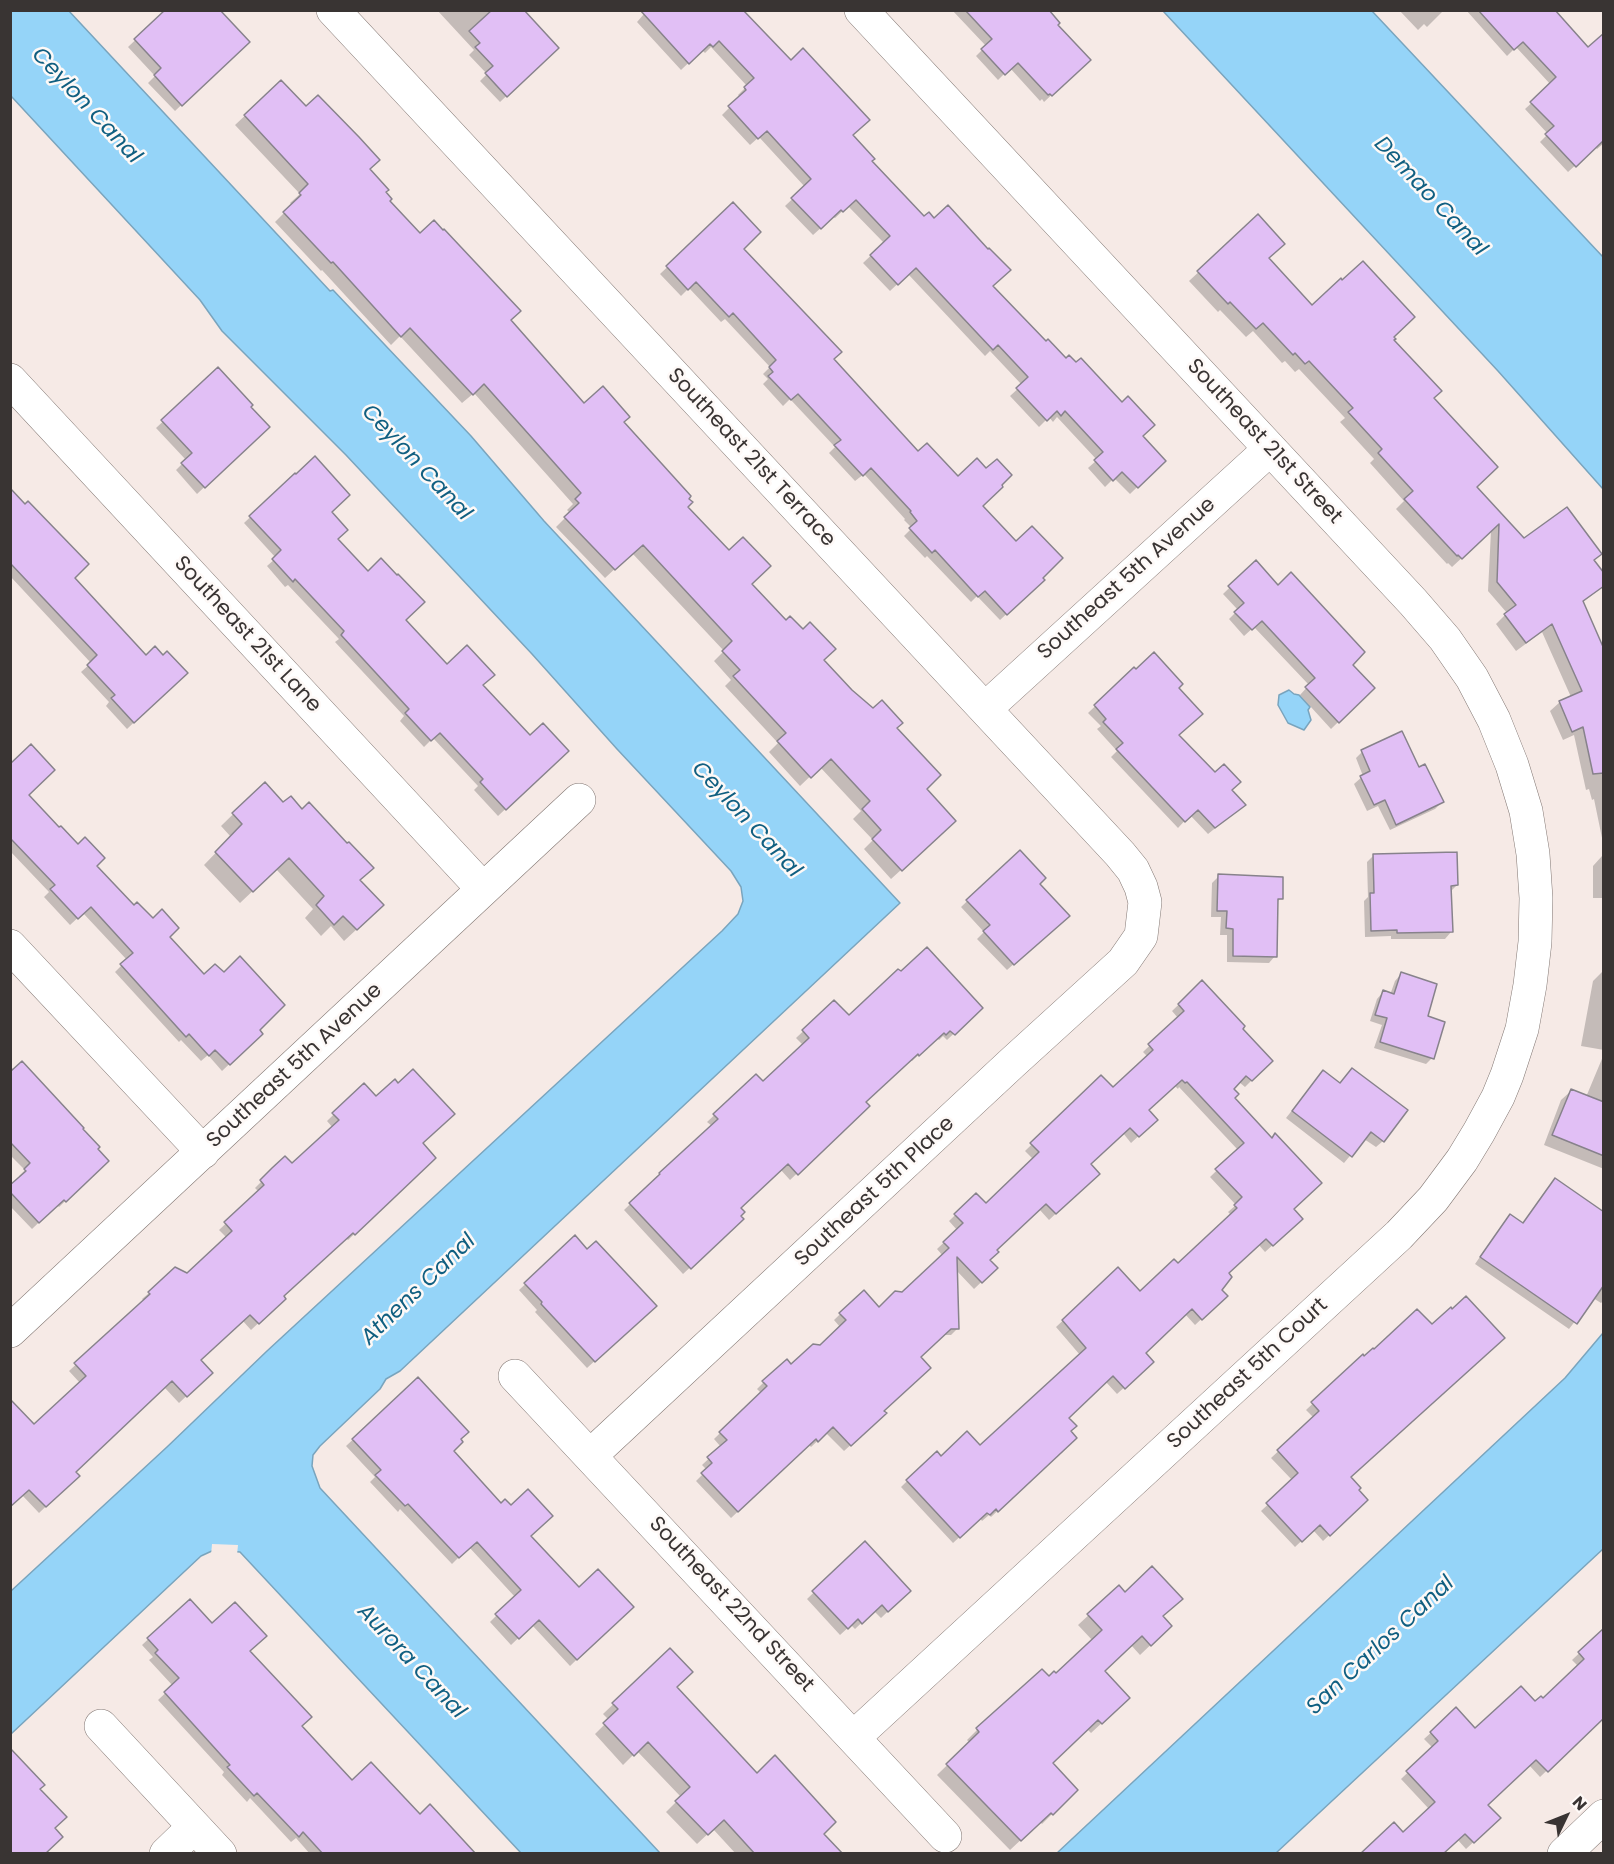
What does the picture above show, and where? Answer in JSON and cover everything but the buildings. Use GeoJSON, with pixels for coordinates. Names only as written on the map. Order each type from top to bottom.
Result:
{"type":"FeatureCollection","features":[{"type":"Feature","properties":{"kind":"street","name":"Southeast 21st Terrace"},"geometry":{"type":"LineString","coordinates":[[333,10],[1120,854],[1133,870],[1141,886],[1145,902],[1144,918]]}},
{"type":"Feature","properties":{"kind":"street","name":"Southeast 21st Street"},"geometry":{"type":"LineString","coordinates":[[861,10],[1445,639],[1472,678],[1494,720],[1512,765],[1526,811],[1534,862],[1535,942]]}},
{"type":"Feature","properties":{"kind":"street","name":"Southeast 21st Lane"},"geometry":{"type":"LineString","coordinates":[[10,380],[483,890]]}},
{"type":"Feature","properties":{"kind":"street","name":"Southeast 5th Avenue"},"geometry":{"type":"LineString","coordinates":[[985,709],[1270,449]]}},
{"type":"Feature","properties":{"kind":"street","name":"Southeast 5th Avenue"},"geometry":{"type":"LineString","coordinates":[[10,1331],[579,800]]}},
{"type":"Feature","properties":{"kind":"street","name":"Southeast 5th Place"},"geometry":{"type":"LineString","coordinates":[[590,1456],[1123,962],[1141,936],[1144,918]]}},
{"type":"Feature","properties":{"kind":"street","name":"Southeast 5th Court"},"geometry":{"type":"LineString","coordinates":[[854,1737],[1400,1235],[1433,1199],[1462,1160],[1498,1097],[1522,1029],[1535,942]]}},
{"type":"Feature","properties":{"kind":"street"},"geometry":{"type":"LineString","coordinates":[[10,946],[203,1152]]}},
{"type":"Feature","properties":{"kind":"street","name":"Southeast 22nd Street"},"geometry":{"type":"LineString","coordinates":[[515,1376],[945,1836]]}},
{"type":"Feature","properties":{"kind":"street"},"geometry":{"type":"LineString","coordinates":[[101,1726],[220,1854]]}},
{"type":"Feature","properties":{"kind":"street"},"geometry":{"type":"LineString","coordinates":[[1564,1854],[1604,1816]]}},
{"type":"Feature","properties":{"kind":"street"},"geometry":{"type":"LineString","coordinates":[[166,1854],[195,1827]]}},
{"type":"Feature","properties":{"kind":"water"},"geometry":{"type":"Polygon","coordinates":[[[68,10],[330,291],[333,290],[471,436],[544,521],[900,903],[400,1371],[386,1379],[380,1389],[313,1455],[312,1466],[320,1488],[660,1853],[521,1853],[240,1552],[214,1550],[201,1556],[11,1734],[11,1591],[722,931],[738,914],[743,901],[741,887],[731,871],[346,455],[222,331],[200,300],[11,96],[11,11],[68,10]]]}},
{"type":"Feature","properties":{"kind":"water","name":"Demao Canal"},"geometry":{"type":"Polygon","coordinates":[[[1163,11],[1372,11],[1603,257],[1603,489],[1498,371],[1163,11]]]}},
{"type":"Feature","properties":{"kind":"water"},"geometry":{"type":"Polygon","coordinates":[[[1289,690],[1299,695],[1310,707],[1308,710],[1311,720],[1304,730],[1288,723],[1278,705],[1279,695],[1289,690]]]}},
{"type":"Feature","properties":{"kind":"water","name":"San Carlos Canal"},"geometry":{"type":"Polygon","coordinates":[[[1603,1333],[1603,1549],[1276,1853],[1057,1853],[1565,1378],[1603,1333]]]}},
{"type":"Feature","properties":{"kind":"pier"},"geometry":{"type":"Polygon","coordinates":[[[212,1544],[238,1545],[237,1555],[214,1553],[211,1555],[212,1544]]]}},
{"type":"Feature","properties":{"kind":"water label","name":"Ceylon Canal"},"geometry":{"type":"Point","coordinates":[86,106]}},
{"type":"Feature","properties":{"kind":"water label","name":"Ceylon Canal"},"geometry":{"type":"Point","coordinates":[416,463]}},
{"type":"Feature","properties":{"kind":"water label","name":"Ceylon Canal"},"geometry":{"type":"Point","coordinates":[746,820]}},
{"type":"Feature","properties":{"kind":"water label","name":"Athens Canal"},"geometry":{"type":"Point","coordinates":[419,1290]}},
{"type":"Feature","properties":{"kind":"water label","name":"Aurora Canal"},"geometry":{"type":"Point","coordinates":[411,1662]}}]}
